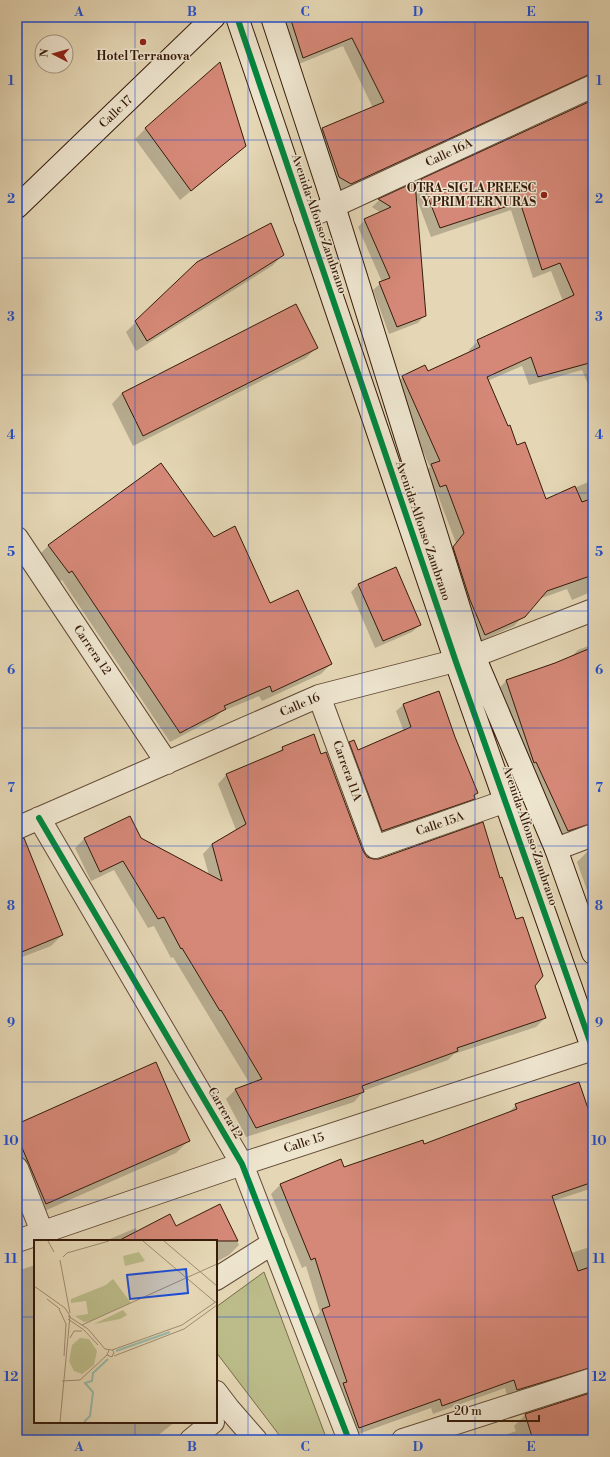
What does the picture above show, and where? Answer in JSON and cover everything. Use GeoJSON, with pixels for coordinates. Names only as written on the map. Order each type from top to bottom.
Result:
{"type":"FeatureCollection","features":[{"type":"Feature","properties":{"kind":"street","name":"Calle 17"},"geometry":{"type":"LineString","coordinates":[[17,206],[214,17]]}},
{"type":"Feature","properties":{"kind":"street","name":"Avenida Alfonso Zambrano"},"geometry":{"type":"LineString","coordinates":[[237,17],[305,218],[465,659],[556,849],[593,953]]}},
{"type":"Feature","properties":{"kind":"street","name":"Avenida Alfonso Zambrano"},"geometry":{"type":"LineString","coordinates":[[272,17],[334,206],[506,801],[593,1049]]}},
{"type":"Feature","properties":{"kind":"street","name":"Calle 16A"},"geometry":{"type":"LineString","coordinates":[[305,218],[593,86]]}},
{"type":"Feature","properties":{"kind":"street","name":"Carrera 12"},"geometry":{"type":"LineString","coordinates":[[17,538],[167,763]]}},
{"type":"Feature","properties":{"kind":"street","name":"Calle 16"},"geometry":{"type":"LineString","coordinates":[[17,828],[319,696],[465,659],[593,610]]}},
{"type":"Feature","properties":{"kind":"street","name":"Carrera 11A"},"geometry":{"type":"LineString","coordinates":[[319,696],[375,847]]}},
{"type":"Feature","properties":{"kind":"street","name":"Calle 15A"},"geometry":{"type":"LineString","coordinates":[[375,847],[506,801]]}},
{"type":"Feature","properties":{"kind":"street","name":"Carrera 12"},"geometry":{"type":"LineString","coordinates":[[39,818],[242,1164],[350,1440]]}},
{"type":"Feature","properties":{"kind":"street"},"geometry":{"type":"LineString","coordinates":[[556,849],[593,835]]}},
{"type":"Feature","properties":{"kind":"street","name":"Calle 15"},"geometry":{"type":"LineString","coordinates":[[17,1241],[242,1164],[593,1049]]}},
{"type":"Feature","properties":{"kind":"street"},"geometry":{"type":"LineString","coordinates":[[17,1168],[42,1232]]}},
{"type":"Feature","properties":{"kind":"street"},"geometry":{"type":"LineString","coordinates":[[217,1278],[273,1243]]}},
{"type":"Feature","properties":{"kind":"street"},"geometry":{"type":"LineString","coordinates":[[404,1440],[593,1379]]}},
{"type":"Feature","properties":{"kind":"street"},"geometry":{"type":"LineString","coordinates":[[218,1410],[256,1440]]}},
{"type":"Feature","properties":{"kind":"street"},"geometry":{"type":"LineString","coordinates":[[191,1440],[206,1423]]}},
{"type":"Feature","properties":{"kind":"green space"},"geometry":{"type":"Polygon","coordinates":[[[264,1272],[327,1440],[283,1440],[217,1353],[217,1306],[264,1272]]]}},
{"type":"Feature","properties":{"kind":"building"},"geometry":{"type":"Polygon","coordinates":[[[290,17],[593,17],[593,74],[351,184],[339,177],[322,128],[384,102],[352,38],[303,58],[290,17]]]}},
{"type":"Feature","properties":{"kind":"building"},"geometry":{"type":"Polygon","coordinates":[[[220,62],[246,146],[191,191],[145,128],[220,62]]]}},
{"type":"Feature","properties":{"kind":"building"},"geometry":{"type":"Polygon","coordinates":[[[593,100],[593,362],[538,377],[531,357],[487,377],[508,426],[510,425],[517,445],[525,442],[546,499],[575,486],[582,502],[593,498],[593,575],[547,591],[525,617],[485,635],[470,600],[453,547],[464,533],[446,485],[440,487],[431,464],[440,461],[402,376],[425,365],[428,371],[480,347],[477,340],[574,295],[560,263],[542,270],[520,202],[440,228],[421,179],[593,100]]]}},
{"type":"Feature","properties":{"kind":"building"},"geometry":{"type":"Polygon","coordinates":[[[415,182],[426,316],[397,327],[379,282],[390,278],[364,219],[391,207],[378,199],[415,182]]]}},
{"type":"Feature","properties":{"kind":"building"},"geometry":{"type":"Polygon","coordinates":[[[271,223],[284,255],[147,341],[135,321],[197,262],[271,223]]]}},
{"type":"Feature","properties":{"kind":"building"},"geometry":{"type":"Polygon","coordinates":[[[296,304],[318,348],[143,436],[122,393],[296,304]]]}},
{"type":"Feature","properties":{"kind":"building"},"geometry":{"type":"Polygon","coordinates":[[[161,463],[214,537],[235,526],[270,603],[298,590],[332,664],[272,692],[270,686],[224,706],[226,709],[180,733],[72,571],[69,573],[48,545],[161,463]]]}},
{"type":"Feature","properties":{"kind":"building"},"geometry":{"type":"Polygon","coordinates":[[[396,567],[421,625],[383,641],[358,584],[396,567]]]}},
{"type":"Feature","properties":{"kind":"building"},"geometry":{"type":"Polygon","coordinates":[[[593,647],[593,823],[568,831],[536,762],[534,763],[506,680],[555,663],[593,647]]]}},
{"type":"Feature","properties":{"kind":"building"},"geometry":{"type":"Polygon","coordinates":[[[439,691],[455,737],[478,793],[474,795],[475,799],[382,831],[349,742],[354,740],[358,750],[411,727],[403,704],[439,691]]]}},
{"type":"Feature","properties":{"kind":"building"},"geometry":{"type":"Polygon","coordinates":[[[314,734],[321,754],[326,752],[363,851],[367,857],[379,859],[483,822],[500,878],[502,877],[516,919],[523,917],[543,976],[535,986],[546,1018],[457,1048],[458,1051],[362,1086],[364,1092],[256,1128],[235,1089],[262,1079],[221,1010],[220,1011],[182,948],[181,949],[164,917],[158,919],[123,861],[100,872],[84,838],[130,816],[141,838],[222,881],[212,844],[246,824],[226,774],[283,750],[282,747],[314,734]]]}},
{"type":"Feature","properties":{"kind":"building"},"geometry":{"type":"Polygon","coordinates":[[[24,838],[63,935],[17,954],[17,840],[24,838]]]}},
{"type":"Feature","properties":{"kind":"building"},"geometry":{"type":"Polygon","coordinates":[[[156,1062],[190,1141],[46,1204],[17,1136],[17,1124],[156,1062]]]}},
{"type":"Feature","properties":{"kind":"building"},"geometry":{"type":"Polygon","coordinates":[[[579,1082],[593,1123],[593,1182],[552,1196],[578,1271],[593,1266],[593,1367],[517,1390],[514,1380],[442,1406],[440,1399],[359,1428],[343,1383],[347,1382],[322,1309],[330,1306],[315,1258],[311,1260],[280,1184],[341,1159],[344,1167],[423,1140],[424,1144],[517,1109],[515,1104],[579,1082]]]}},
{"type":"Feature","properties":{"kind":"building"},"geometry":{"type":"Polygon","coordinates":[[[220,1204],[238,1241],[120,1240],[170,1214],[176,1226],[220,1204]]]}},
{"type":"Feature","properties":{"kind":"building"},"geometry":{"type":"Polygon","coordinates":[[[593,1392],[593,1440],[533,1440],[525,1414],[593,1392]]]}},
{"type":"Feature","properties":{"kind":"cycle path"},"geometry":{"type":"LineString","coordinates":[[237,17],[456,662],[593,1050]]}},
{"type":"Feature","properties":{"kind":"cycle path"},"geometry":{"type":"LineString","coordinates":[[39,818],[242,1164],[349,1440]]}},
{"type":"Feature","properties":{"kind":"place","name":"Hotel Terranova"},"geometry":{"type":"Point","coordinates":[143,42]}},
{"type":"Feature","properties":{"kind":"place","name":"OTRA-SIGLA PREESC Y PRIM TERNURAS"},"geometry":{"type":"Point","coordinates":[544,195]}}]}
